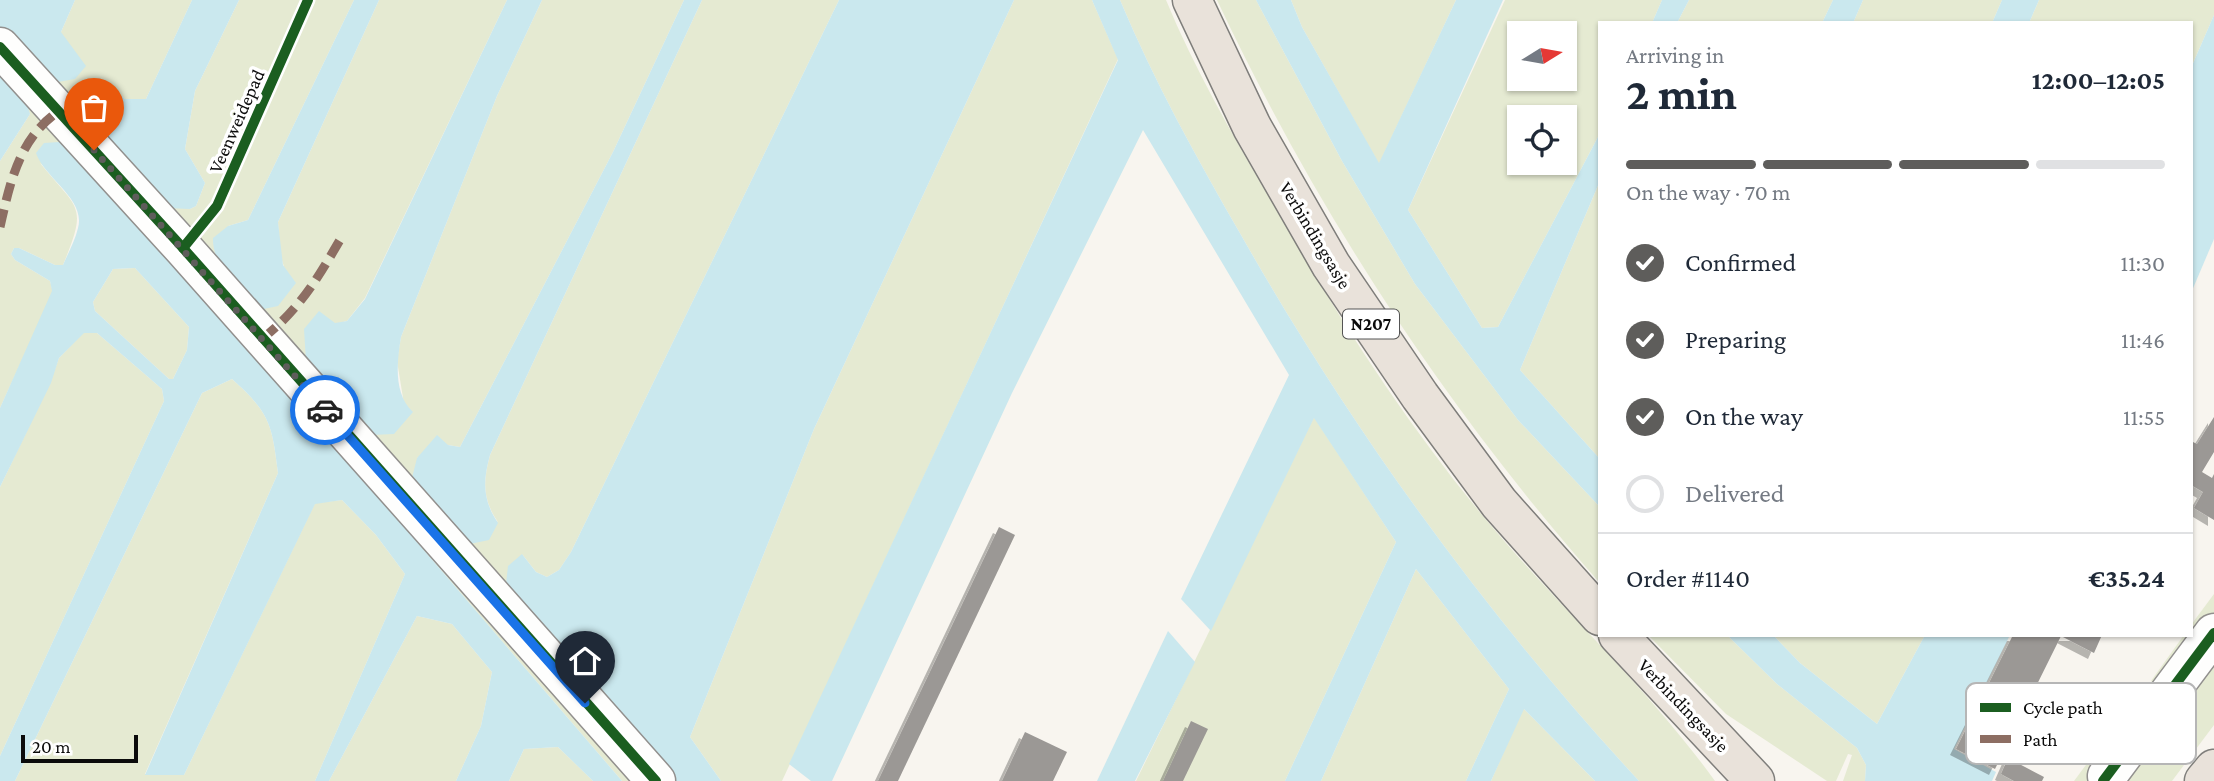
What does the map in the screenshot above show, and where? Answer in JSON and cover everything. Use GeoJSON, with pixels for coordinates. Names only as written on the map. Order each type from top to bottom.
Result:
{"type":"FeatureCollection","features":[{"type":"Feature","properties":{"kind":"main road","name":"Verbindingsasje"},"geometry":{"type":"LineString","coordinates":[[1192,0],[1252,127],[1331,265],[1420,397],[1499,503],[1598,614]]}},
{"type":"Feature","properties":{"kind":"main road","name":"Verbindingsasje"},"geometry":{"type":"LineString","coordinates":[[1620,637],[1756,779]]}},
{"type":"Feature","properties":{"kind":"main road"},"geometry":{"type":"LineString","coordinates":[[2204,781],[2214,769]]}},
{"type":"Feature","properties":{"kind":"street"},"geometry":{"type":"LineString","coordinates":[[0,47],[183,248],[656,781]]}},
{"type":"Feature","properties":{"kind":"street"},"geometry":{"type":"LineString","coordinates":[[2177,683],[2214,633]]}},
{"type":"Feature","properties":{"kind":"street"},"geometry":{"type":"LineString","coordinates":[[2107,776],[2116,764]]}},
{"type":"Feature","properties":{"kind":"green space"},"geometry":{"type":"Polygon","coordinates":[[[75,0],[192,0],[146,99],[125,99],[110,86],[190,209],[196,206],[205,183],[185,149],[195,91],[239,0],[354,0],[248,220],[228,226],[286,273],[280,254],[278,222],[379,0],[507,0],[365,298],[347,321],[335,324],[404,404],[397,361],[401,337],[497,96],[542,0],[684,0],[613,152],[460,447],[448,445],[417,458],[498,522],[485,490],[490,455],[702,0],[839,0],[571,552],[559,570],[547,577],[536,572],[522,554],[570,669],[676,781],[622,781],[211,302],[40,163],[71,200],[77,219],[63,265],[55,265],[19,248],[14,248],[11,254],[15,260],[50,281],[53,292],[0,408],[0,161],[30,114],[0,71],[0,27],[52,83],[61,32],[75,0]]]}},
{"type":"Feature","properties":{"kind":"green space"},"geometry":{"type":"Polygon","coordinates":[[[1014,0],[1092,0],[1118,59],[782,781],[721,781],[690,737],[814,429],[1014,0]]]}},
{"type":"Feature","properties":{"kind":"green space"},"geometry":{"type":"Polygon","coordinates":[[[1120,0],[1166,0],[1201,76],[1241,149],[1319,282],[1399,405],[1488,522],[1662,714],[1715,781],[1639,781],[1528,653],[1475,587],[1376,451],[1284,308],[1177,119],[1120,0]]]}},
{"type":"Feature","properties":{"kind":"green space"},"geometry":{"type":"Polygon","coordinates":[[[1217,0],[1256,0],[1342,161],[1415,284],[1518,420],[1598,505],[1598,581],[1488,447],[1436,376],[1341,231],[1256,79],[1217,0]]]}},
{"type":"Feature","properties":{"kind":"green space"},"geometry":{"type":"Polygon","coordinates":[[[1291,0],[1456,0],[1379,164],[1302,27],[1291,0]]]}},
{"type":"Feature","properties":{"kind":"green space"},"geometry":{"type":"Polygon","coordinates":[[[1505,0],[1662,0],[1653,21],[1598,21],[1598,137],[1498,327],[1482,328],[1408,210],[1505,0]]]}},
{"type":"Feature","properties":{"kind":"green space"},"geometry":{"type":"Polygon","coordinates":[[[1689,0],[1833,0],[1823,21],[1678,21],[1689,0]]]}},
{"type":"Feature","properties":{"kind":"green space"},"geometry":{"type":"Polygon","coordinates":[[[1863,0],[2002,0],[1993,21],[1854,21],[1863,0]]]}},
{"type":"Feature","properties":{"kind":"green space"},"geometry":{"type":"Polygon","coordinates":[[[2039,0],[2214,0],[2214,15],[2193,63],[2193,21],[2030,21],[2039,0]]]}},
{"type":"Feature","properties":{"kind":"green space"},"geometry":{"type":"Polygon","coordinates":[[[1598,185],[1598,457],[1520,370],[1598,185]]]}},
{"type":"Feature","properties":{"kind":"green space"},"geometry":{"type":"Polygon","coordinates":[[[135,268],[189,327],[187,350],[173,379],[169,379],[95,311],[93,302],[113,269],[135,268]]]}},
{"type":"Feature","properties":{"kind":"green space"},"geometry":{"type":"Polygon","coordinates":[[[84,332],[97,333],[162,389],[164,401],[0,756],[0,487],[50,383],[59,358],[84,332]]]}},
{"type":"Feature","properties":{"kind":"green space"},"geometry":{"type":"Polygon","coordinates":[[[232,379],[254,401],[267,420],[274,442],[278,473],[145,774],[184,775],[315,503],[342,500],[376,535],[405,574],[315,781],[15,781],[202,393],[232,379]]]}},
{"type":"Feature","properties":{"kind":"green space"},"geometry":{"type":"Polygon","coordinates":[[[1314,417],[1396,542],[1285,781],[1136,781],[1314,417]]]}},
{"type":"Feature","properties":{"kind":"green space"},"geometry":{"type":"Polygon","coordinates":[[[1416,569],[1509,689],[1466,781],[1321,781],[1416,569]]]}},
{"type":"Feature","properties":{"kind":"green space"},"geometry":{"type":"Polygon","coordinates":[[[2214,594],[2214,616],[2163,683],[2151,681],[2183,637],[2193,637],[2193,622],[2214,594]]]}},
{"type":"Feature","properties":{"kind":"green space"},"geometry":{"type":"Polygon","coordinates":[[[417,616],[452,624],[492,672],[481,726],[456,781],[329,781],[417,616]]]}},
{"type":"Feature","properties":{"kind":"green space"},"geometry":{"type":"Polygon","coordinates":[[[1650,637],[1729,637],[1777,684],[1857,748],[1866,765],[1865,781],[1843,781],[1852,755],[1848,754],[1836,781],[1827,781],[1726,714],[1650,637]]]}},
{"type":"Feature","properties":{"kind":"green space"},"geometry":{"type":"Polygon","coordinates":[[[1775,637],[1924,637],[1877,724],[1800,663],[1775,637]]]}},
{"type":"Feature","properties":{"kind":"green space"},"geometry":{"type":"Polygon","coordinates":[[[2214,657],[2214,725],[2196,749],[2196,683],[2193,683],[2214,657]]]}},
{"type":"Feature","properties":{"kind":"green space"},"geometry":{"type":"Polygon","coordinates":[[[1523,708],[1595,781],[1491,781],[1523,708]]]}},
{"type":"Feature","properties":{"kind":"green space"},"geometry":{"type":"Polygon","coordinates":[[[558,747],[593,781],[509,781],[524,749],[558,747]]]}},
{"type":"Feature","properties":{"kind":"green space"},"geometry":{"type":"Polygon","coordinates":[[[2087,764],[2099,764],[2087,781],[2074,781],[2087,764]]]}},
{"type":"Feature","properties":{"kind":"green space"},"geometry":{"type":"Polygon","coordinates":[[[2128,764],[2185,764],[2172,781],[2114,781],[2128,764]]]}},
{"type":"Feature","properties":{"kind":"water"},"geometry":{"type":"Polygon","coordinates":[[[0,0],[75,0],[61,32],[86,66],[75,79],[52,83],[0,27],[0,0]]]}},
{"type":"Feature","properties":{"kind":"water"},"geometry":{"type":"Polygon","coordinates":[[[192,0],[239,0],[195,91],[185,149],[205,183],[196,206],[190,209],[166,208],[97,133],[99,104],[109,85],[125,99],[146,99],[192,0]]]}},
{"type":"Feature","properties":{"kind":"water"},"geometry":{"type":"Polygon","coordinates":[[[354,0],[379,0],[278,222],[283,265],[296,283],[278,306],[259,310],[222,268],[214,249],[213,238],[228,226],[248,220],[354,0]]]}},
{"type":"Feature","properties":{"kind":"water"},"geometry":{"type":"Polygon","coordinates":[[[507,0],[542,0],[497,96],[401,337],[399,387],[413,412],[394,434],[371,435],[306,361],[304,329],[319,311],[335,323],[347,321],[365,299],[507,0]]]}},
{"type":"Feature","properties":{"kind":"water"},"geometry":{"type":"Polygon","coordinates":[[[684,0],[702,0],[490,455],[485,490],[489,506],[498,523],[489,540],[465,545],[411,482],[417,458],[437,435],[448,445],[460,447],[613,152],[684,0]]]}},
{"type":"Feature","properties":{"kind":"water"},"geometry":{"type":"Polygon","coordinates":[[[839,0],[1014,0],[814,429],[690,737],[721,781],[676,781],[570,669],[505,593],[508,566],[522,554],[536,572],[547,577],[559,570],[571,552],[839,0]]]}},
{"type":"Feature","properties":{"kind":"water"},"geometry":{"type":"Polygon","coordinates":[[[1092,0],[1120,0],[1192,149],[1284,308],[1376,451],[1475,587],[1528,653],[1639,781],[1595,781],[1524,709],[1491,781],[1466,781],[1509,689],[1416,569],[1321,781],[1285,781],[1396,542],[1314,418],[1211,631],[1181,599],[1289,375],[1143,130],[1012,393],[832,781],[811,781],[789,764],[1118,60],[1092,0]]]}},
{"type":"Feature","properties":{"kind":"water"},"geometry":{"type":"Polygon","coordinates":[[[1256,0],[1291,0],[1302,27],[1379,163],[1456,0],[1503,0],[1408,210],[1482,328],[1498,327],[1598,137],[1598,185],[1520,370],[1598,457],[1598,505],[1518,420],[1415,284],[1342,161],[1256,0]]]}},
{"type":"Feature","properties":{"kind":"water"},"geometry":{"type":"Polygon","coordinates":[[[1662,0],[1689,0],[1678,21],[1653,21],[1662,0]]]}},
{"type":"Feature","properties":{"kind":"water"},"geometry":{"type":"Polygon","coordinates":[[[1833,0],[1863,0],[1854,21],[1823,21],[1833,0]]]}},
{"type":"Feature","properties":{"kind":"water"},"geometry":{"type":"Polygon","coordinates":[[[2002,0],[2039,0],[2030,21],[1993,21],[2002,0]]]}},
{"type":"Feature","properties":{"kind":"water"},"geometry":{"type":"Polygon","coordinates":[[[2214,15],[2214,239],[2193,288],[2193,63],[2214,15]]]}},
{"type":"Feature","properties":{"kind":"water"},"geometry":{"type":"Polygon","coordinates":[[[0,71],[24,96],[30,114],[0,161],[0,71]]]}},
{"type":"Feature","properties":{"kind":"water"},"geometry":{"type":"Polygon","coordinates":[[[59,142],[211,302],[622,781],[593,781],[558,747],[524,749],[509,781],[456,781],[481,726],[492,672],[452,624],[417,616],[329,781],[315,781],[405,574],[376,535],[342,500],[315,504],[184,775],[145,775],[278,473],[274,442],[267,420],[254,401],[232,379],[202,393],[15,781],[0,781],[0,756],[164,401],[162,389],[97,333],[84,333],[59,358],[51,383],[0,487],[0,408],[52,291],[50,281],[15,260],[11,254],[14,248],[19,248],[55,265],[63,265],[78,228],[79,218],[71,198],[47,172],[36,153],[44,143],[59,142]],[[135,268],[113,269],[93,302],[95,311],[169,379],[173,379],[187,350],[189,327],[135,268]]]}},
{"type":"Feature","properties":{"kind":"water"},"geometry":{"type":"Polygon","coordinates":[[[1168,631],[1195,662],[1135,781],[1097,781],[1168,631]]]}},
{"type":"Feature","properties":{"kind":"water"},"geometry":{"type":"Polygon","coordinates":[[[1729,637],[1775,637],[1800,663],[1877,724],[1924,637],[2009,637],[1986,683],[1966,683],[1966,725],[1954,749],[1966,756],[1966,764],[1981,764],[1996,772],[1992,781],[1865,781],[1866,765],[1857,748],[1777,684],[1729,637]]]}},
{"type":"Feature","properties":{"kind":"building"},"geometry":{"type":"Polygon","coordinates":[[[2214,417],[2214,452],[2202,472],[2212,478],[2214,474],[2214,520],[2194,508],[2203,492],[2193,486],[2193,442],[2197,444],[2214,417]]]}},
{"type":"Feature","properties":{"kind":"building"},"geometry":{"type":"Polygon","coordinates":[[[999,527],[1015,535],[898,781],[878,781],[999,527]]]}},
{"type":"Feature","properties":{"kind":"building"},"geometry":{"type":"Polygon","coordinates":[[[2012,637],[2061,637],[2038,683],[1989,683],[2012,637]]]}},
{"type":"Feature","properties":{"kind":"building"},"geometry":{"type":"Polygon","coordinates":[[[2063,637],[2101,637],[2094,653],[2063,637]]]}},
{"type":"Feature","properties":{"kind":"building"},"geometry":{"type":"Polygon","coordinates":[[[1191,721],[1208,729],[1183,781],[1163,781],[1191,721]]]}},
{"type":"Feature","properties":{"kind":"building"},"geometry":{"type":"Polygon","coordinates":[[[1966,729],[1966,754],[1956,749],[1966,729]]]}},
{"type":"Feature","properties":{"kind":"building"},"geometry":{"type":"Polygon","coordinates":[[[1025,732],[1067,752],[1053,781],[1002,781],[1025,732]]]}},
{"type":"Feature","properties":{"kind":"building"},"geometry":{"type":"Polygon","coordinates":[[[2005,764],[2019,764],[2044,777],[2042,781],[2014,781],[2001,774],[2005,764]]]}},
{"type":"Feature","properties":{"kind":"marked path"},"geometry":{"type":"LineString","coordinates":[[0,227],[13,178],[25,148],[45,122],[59,111]]}},
{"type":"Feature","properties":{"kind":"marked path"},"geometry":{"type":"LineString","coordinates":[[262,339],[299,303],[344,233]]}},
{"type":"Feature","properties":{"kind":"cycle path","name":"Veenweidepad"},"geometry":{"type":"LineString","coordinates":[[183,248],[217,206],[308,0]]}},
{"type":"Feature","properties":{"kind":"cycle path"},"geometry":{"type":"LineString","coordinates":[[0,47],[183,248],[656,781]]}},
{"type":"Feature","properties":{"kind":"cycle path"},"geometry":{"type":"LineString","coordinates":[[2176,683],[2214,633]]}},
{"type":"Feature","properties":{"kind":"cycle path"},"geometry":{"type":"LineString","coordinates":[[2103,781],[2116,764]]}},
{"type":"Feature","properties":{"kind":"way so far"},"geometry":{"type":"LineString","coordinates":[[94,150],[325,410]]}},
{"type":"Feature","properties":{"kind":"route"},"geometry":{"type":"LineString","coordinates":[[325,410],[585,703]]}}]}
